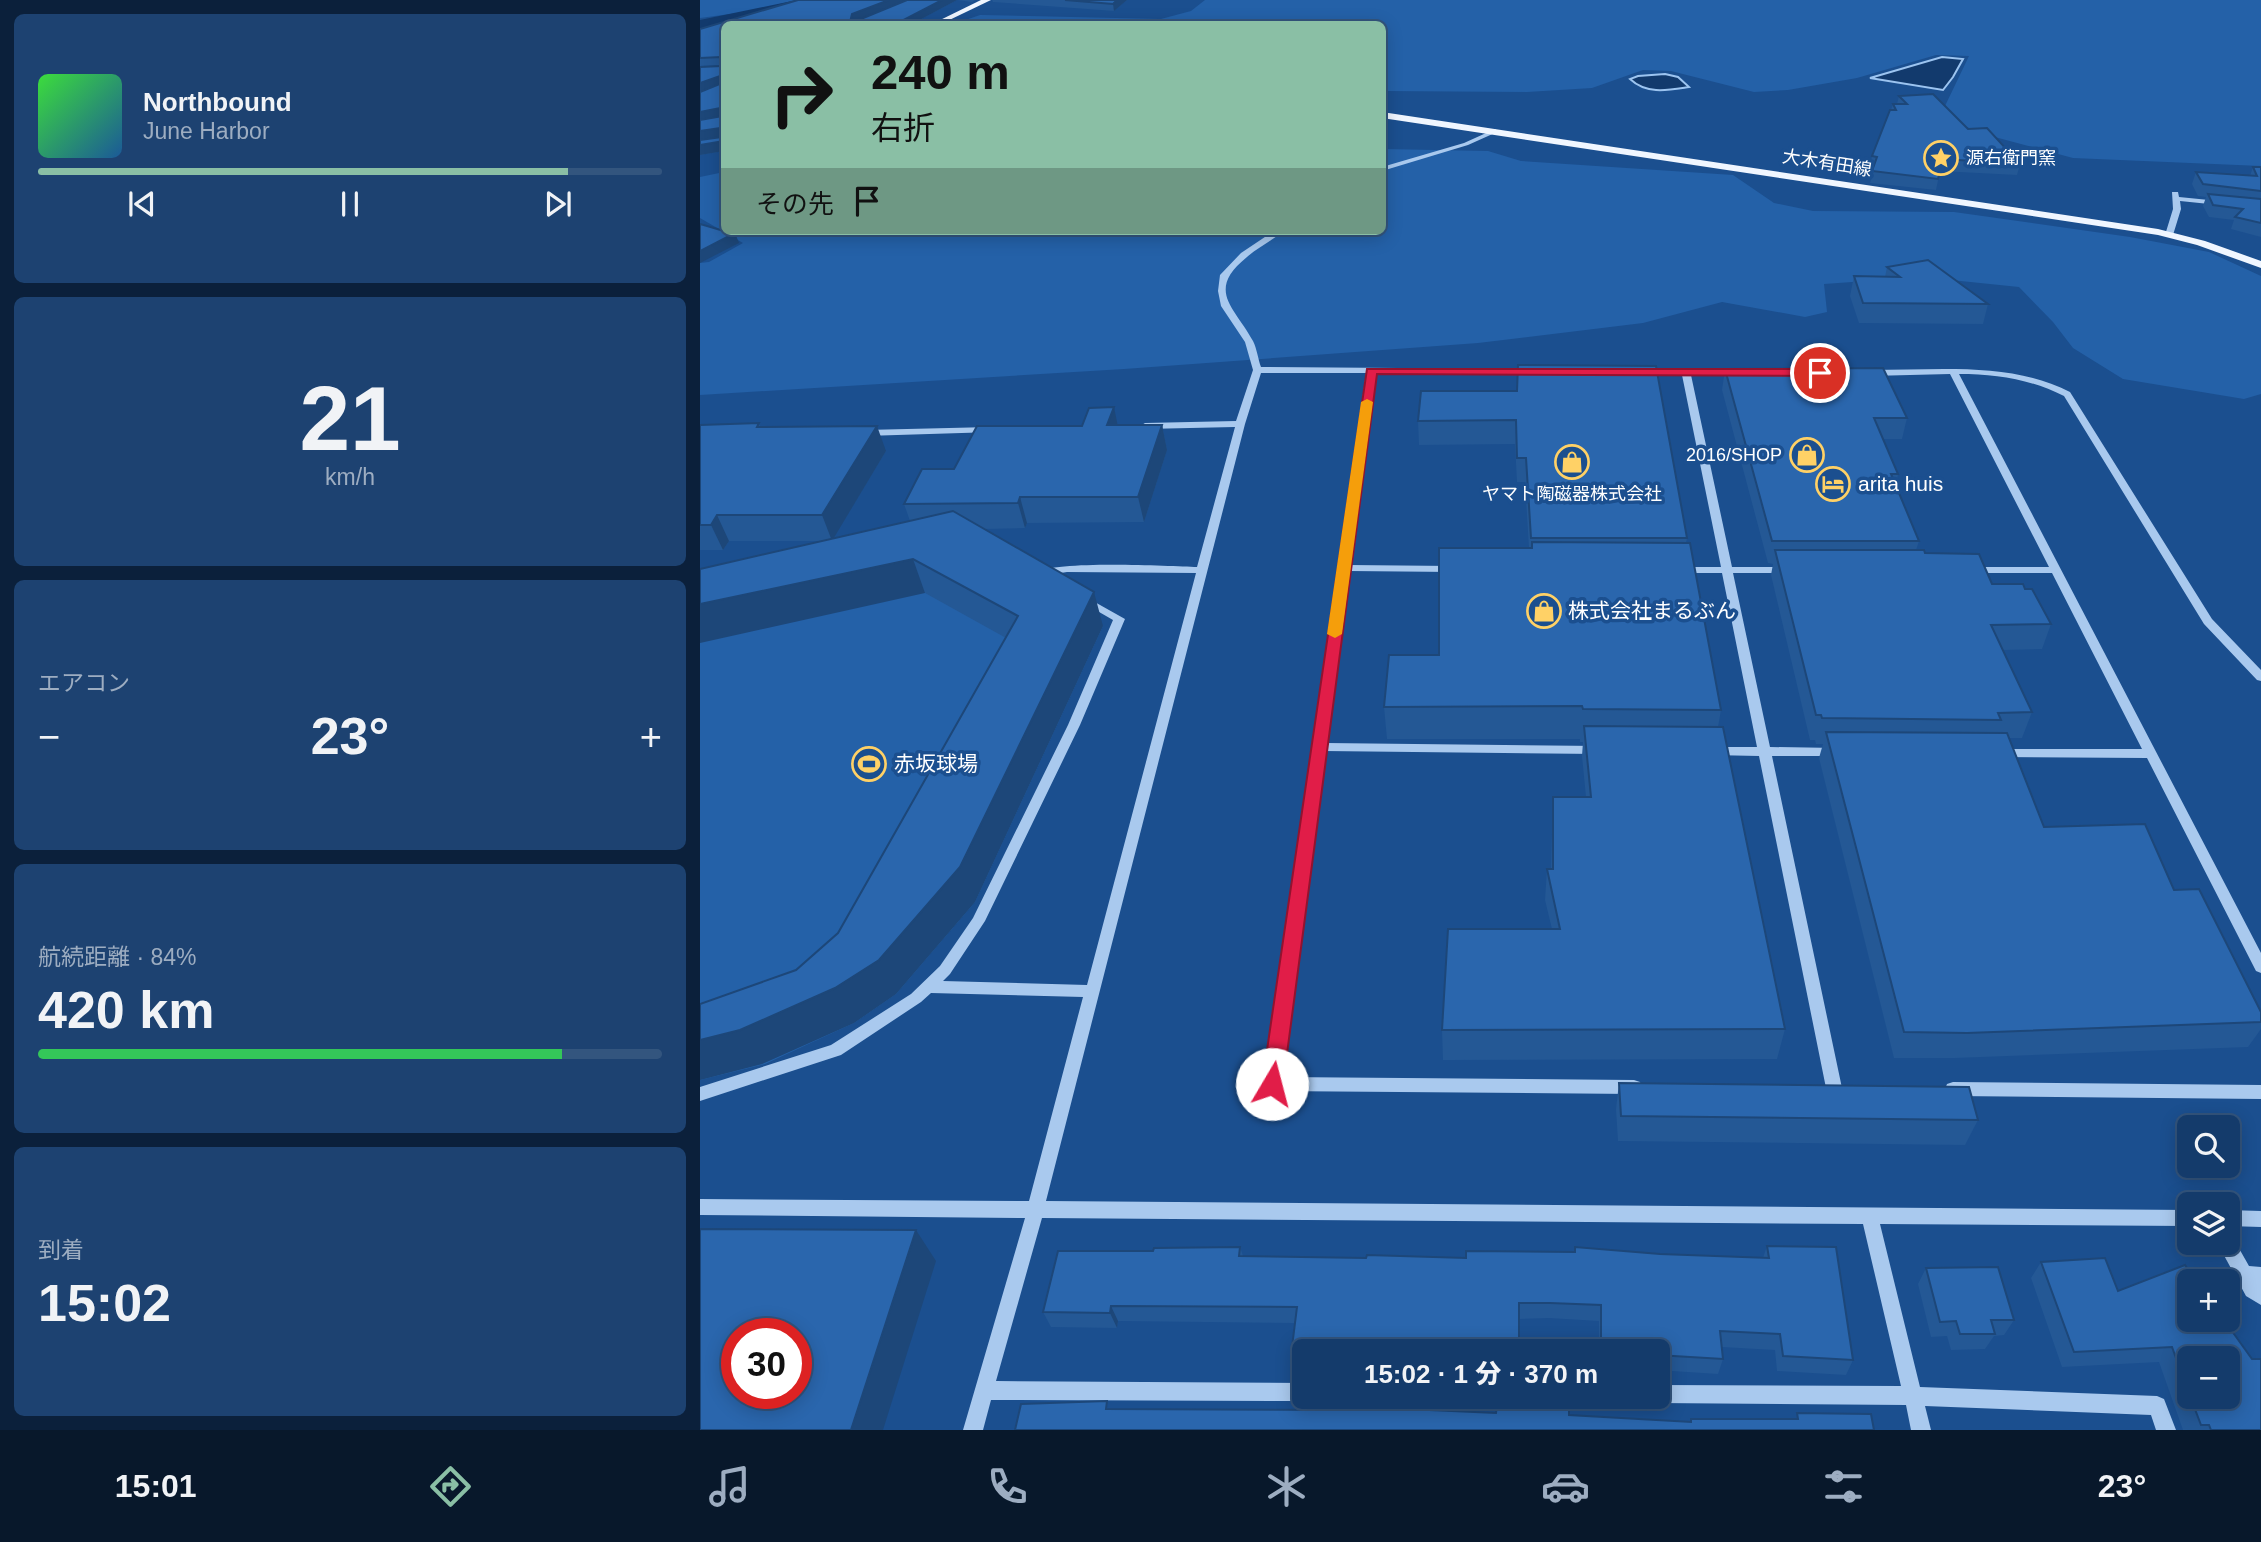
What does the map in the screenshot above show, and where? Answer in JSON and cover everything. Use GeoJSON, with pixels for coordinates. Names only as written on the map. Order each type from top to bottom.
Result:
{"type":"FeatureCollection","features":[{"type":"Feature","properties":{"kind":"main road"},"geometry":{"type":"LineString","coordinates":[[942,21],[988,0]]}},
{"type":"Feature","properties":{"kind":"main road","name":"大木有田線"},"geometry":{"type":"LineString","coordinates":[[1386,116],[1987,205],[2169,235],[2201,243],[2261,265]]}},
{"type":"Feature","properties":{"kind":"street"},"geometry":{"type":"LineString","coordinates":[[1386,168],[1466,144],[1495,131]]}},
{"type":"Feature","properties":{"kind":"street"},"geometry":{"type":"LineString","coordinates":[[2169,235],[2177,197],[2233,205]]}},
{"type":"Feature","properties":{"kind":"street"},"geometry":{"type":"LineString","coordinates":[[973,1430],[1035,1210],[1240,424],[1257,370],[1249,342],[1225,306],[1222,291],[1224,275],[1244,255],[1273,235]]}},
{"type":"Feature","properties":{"kind":"street"},"geometry":{"type":"LineString","coordinates":[[1257,370],[1549,372]]}},
{"type":"Feature","properties":{"kind":"street"},"geometry":{"type":"LineString","coordinates":[[1371,371],[1272,1084],[1656,1087]]}},
{"type":"Feature","properties":{"kind":"street"},"geometry":{"type":"LineString","coordinates":[[1631,372],[1753,372]]}},
{"type":"Feature","properties":{"kind":"street"},"geometry":{"type":"LineString","coordinates":[[1686,372],[1834,1088]]}},
{"type":"Feature","properties":{"kind":"street"},"geometry":{"type":"LineString","coordinates":[[1860,373],[1989,373],[2050,383],[2067,394],[2208,621],[2261,677]]}},
{"type":"Feature","properties":{"kind":"street"},"geometry":{"type":"LineString","coordinates":[[1954,373],[2261,967]]}},
{"type":"Feature","properties":{"kind":"street"},"geometry":{"type":"LineString","coordinates":[[1130,427],[1240,424]]}},
{"type":"Feature","properties":{"kind":"street"},"geometry":{"type":"LineString","coordinates":[[856,433],[1006,429]]}},
{"type":"Feature","properties":{"kind":"street"},"geometry":{"type":"LineString","coordinates":[[1344,568],[1467,569]]}},
{"type":"Feature","properties":{"kind":"street"},"geometry":{"type":"LineString","coordinates":[[700,1094],[836,1050],[916,998],[944,970],[978,921],[1074,724],[1119,619],[1035,570],[1202,570]]}},
{"type":"Feature","properties":{"kind":"street"},"geometry":{"type":"LineString","coordinates":[[1672,570],[1795,570]]}},
{"type":"Feature","properties":{"kind":"street"},"geometry":{"type":"LineString","coordinates":[[1960,570],[2056,570]]}},
{"type":"Feature","properties":{"kind":"street"},"geometry":{"type":"LineString","coordinates":[[1319,747],[1611,750]]}},
{"type":"Feature","properties":{"kind":"street"},"geometry":{"type":"LineString","coordinates":[[1695,751],[1847,752]]}},
{"type":"Feature","properties":{"kind":"street"},"geometry":{"type":"LineString","coordinates":[[1985,753],[2151,754]]}},
{"type":"Feature","properties":{"kind":"street"},"geometry":{"type":"LineString","coordinates":[[927,987],[1092,991]]}},
{"type":"Feature","properties":{"kind":"street"},"geometry":{"type":"LineString","coordinates":[[1944,1089],[2261,1092]]}},
{"type":"Feature","properties":{"kind":"street"},"geometry":{"type":"LineString","coordinates":[[700,1208],[2177,1218]]}},
{"type":"Feature","properties":{"kind":"street"},"geometry":{"type":"LineString","coordinates":[[1870,1217],[1922,1430]]}},
{"type":"Feature","properties":{"kind":"street"},"geometry":{"type":"LineString","coordinates":[[2240,1218],[2261,1219]]}},
{"type":"Feature","properties":{"kind":"street"},"geometry":{"type":"LineString","coordinates":[[2236,1255],[2253,1276],[2252,1290],[2261,1296]]}},
{"type":"Feature","properties":{"kind":"street"},"geometry":{"type":"LineString","coordinates":[[984,1390],[1292,1392]]}},
{"type":"Feature","properties":{"kind":"street"},"geometry":{"type":"LineString","coordinates":[[1670,1394],[1914,1396],[2157,1406],[2166,1430]]}},
{"type":"Feature","properties":{"kind":"shaded area"},"geometry":{"type":"Polygon","coordinates":[[[700,0],[798,0],[776,8],[700,18],[700,0]]]}},
{"type":"Feature","properties":{"kind":"shaded area"},"geometry":{"type":"Polygon","coordinates":[[[1205,0],[2261,0],[2261,166],[2073,158],[1991,136],[1958,124],[1945,106],[1969,56],[1936,55],[1857,78],[1788,90],[1754,92],[1671,71],[1643,70],[1592,88],[1527,92],[1386,91],[1386,21],[963,21],[980,15],[1161,19],[1191,11],[1205,0]]]}},
{"type":"Feature","properties":{"kind":"shaded area"},"geometry":{"type":"Polygon","coordinates":[[[1942,57],[1963,59],[1943,90],[1870,78],[1942,57]]]}},
{"type":"Feature","properties":{"kind":"shaded area"},"geometry":{"type":"Polygon","coordinates":[[[1665,74],[1678,77],[1689,87],[1651,89],[1630,79],[1638,76],[1665,74]]]}},
{"type":"Feature","properties":{"kind":"shaded area"},"geometry":{"type":"Polygon","coordinates":[[[1386,149],[1488,151],[1521,161],[1733,175],[1774,203],[1813,211],[1954,212],[2130,237],[2209,252],[2261,276],[2261,394],[2244,399],[2123,379],[2073,348],[2053,322],[2019,287],[1922,277],[1824,284],[1827,312],[1805,317],[1722,302],[1643,323],[1478,343],[1124,369],[700,395],[700,263],[709,262],[743,243],[729,235],[1386,235],[1386,149]]]}},
{"type":"Feature","properties":{"kind":"shaded area"},"geometry":{"type":"Polygon","coordinates":[[[721,173],[721,230],[700,218],[700,177],[721,173]]]}},
{"type":"Feature","properties":{"kind":"shaded area","name":"赤坂球場"},"geometry":{"type":"Polygon","coordinates":[[[967,546],[1103,626],[975,902],[896,994],[854,1023],[765,1064],[700,1080],[700,606],[967,546]]]}},
{"type":"Feature","properties":{"kind":"building"},"geometry":{"type":"Polygon","coordinates":[[[798,0],[889,0],[852,14],[851,18],[861,19],[907,0],[942,0],[902,21],[727,21],[798,0]]]}},
{"type":"Feature","properties":{"kind":"building"},"geometry":{"type":"Polygon","coordinates":[[[1065,0],[1117,0],[1113,4],[1065,0]]]}},
{"type":"Feature","properties":{"kind":"building"},"geometry":{"type":"Polygon","coordinates":[[[721,23],[721,57],[700,58],[700,29],[721,23]]]}},
{"type":"Feature","properties":{"kind":"building"},"geometry":{"type":"Polygon","coordinates":[[[721,66],[721,76],[700,83],[700,67],[721,66]]]}},
{"type":"Feature","properties":{"kind":"building"},"geometry":{"type":"Polygon","coordinates":[[[721,83],[721,109],[700,112],[700,92],[721,83]]]}},
{"type":"Feature","properties":{"kind":"building"},"geometry":{"type":"Polygon","coordinates":[[[1933,94],[1968,129],[1987,128],[2020,164],[1943,159],[1938,179],[1872,171],[1877,157],[1872,156],[1890,110],[1896,110],[1893,104],[1907,104],[1899,96],[1933,94]]]}},
{"type":"Feature","properties":{"kind":"building"},"geometry":{"type":"Polygon","coordinates":[[[721,116],[721,129],[700,131],[700,120],[721,116]]]}},
{"type":"Feature","properties":{"kind":"building"},"geometry":{"type":"Polygon","coordinates":[[[721,137],[721,142],[700,145],[700,140],[721,137]]]}},
{"type":"Feature","properties":{"kind":"building"},"geometry":{"type":"Polygon","coordinates":[[[2253,167],[2261,167],[2261,191],[2203,184],[2196,172],[2257,176],[2253,167]]]}},
{"type":"Feature","properties":{"kind":"building"},"geometry":{"type":"Polygon","coordinates":[[[2208,194],[2261,199],[2261,223],[2235,217],[2243,209],[2213,205],[2208,194]]]}},
{"type":"Feature","properties":{"kind":"building"},"geometry":{"type":"Polygon","coordinates":[[[700,224],[721,230],[721,235],[731,235],[700,251],[700,224]]]}},
{"type":"Feature","properties":{"kind":"building"},"geometry":{"type":"Polygon","coordinates":[[[1928,260],[1988,304],[1863,303],[1854,276],[1900,277],[1887,267],[1928,260]]]}},
{"type":"Feature","properties":{"kind":"building"},"geometry":{"type":"Polygon","coordinates":[[[1518,365],[1656,366],[1687,538],[1531,538],[1526,458],[1517,458],[1516,420],[1418,421],[1421,391],[1517,391],[1518,365]]]}},
{"type":"Feature","properties":{"kind":"building"},"geometry":{"type":"Polygon","coordinates":[[[1883,368],[1907,418],[1874,418],[1898,474],[1891,474],[1919,541],[1772,541],[1725,369],[1883,368]]]}},
{"type":"Feature","properties":{"kind":"building"},"geometry":{"type":"Polygon","coordinates":[[[1114,407],[1107,425],[1162,425],[1138,497],[1020,497],[1018,503],[904,504],[922,469],[954,469],[977,426],[1082,426],[1089,408],[1114,407]]]}},
{"type":"Feature","properties":{"kind":"building"},"geometry":{"type":"Polygon","coordinates":[[[759,423],[757,427],[877,426],[822,515],[717,515],[711,525],[700,525],[700,425],[759,423]]]}},
{"type":"Feature","properties":{"kind":"building"},"geometry":{"type":"Polygon","coordinates":[[[953,511],[1094,592],[960,867],[879,960],[835,988],[740,1030],[700,1040],[700,1004],[796,970],[838,933],[1018,616],[913,559],[700,604],[700,569],[953,511]]]}},
{"type":"Feature","properties":{"kind":"building"},"geometry":{"type":"Polygon","coordinates":[[[1532,542],[1690,543],[1721,710],[1583,709],[1582,706],[1384,707],[1389,655],[1439,655],[1439,548],[1532,548],[1532,542]]]}},
{"type":"Feature","properties":{"kind":"building"},"geometry":{"type":"Polygon","coordinates":[[[1775,550],[1924,550],[1925,553],[1979,554],[1992,584],[2023,584],[2025,589],[2032,589],[2051,624],[1991,625],[2032,712],[1998,713],[2001,720],[1822,718],[1821,715],[1816,715],[1775,550]]]}},
{"type":"Feature","properties":{"kind":"building"},"geometry":{"type":"Polygon","coordinates":[[[1584,726],[1723,727],[1785,1029],[1442,1030],[1448,929],[1560,929],[1547,869],[1553,869],[1553,797],[1591,797],[1584,726]]]}},
{"type":"Feature","properties":{"kind":"building"},"geometry":{"type":"Polygon","coordinates":[[[1826,732],[2007,733],[2044,827],[2145,824],[2174,890],[2199,889],[2261,1012],[2261,1022],[1967,1033],[1904,1032],[1826,732]]]}},
{"type":"Feature","properties":{"kind":"building"},"geometry":{"type":"Polygon","coordinates":[[[1619,1083],[1969,1087],[1978,1120],[1621,1116],[1619,1083]]]}},
{"type":"Feature","properties":{"kind":"building"},"geometry":{"type":"Polygon","coordinates":[[[700,1229],[916,1230],[851,1430],[700,1430],[700,1229]]]}},
{"type":"Feature","properties":{"kind":"building"},"geometry":{"type":"Polygon","coordinates":[[[1767,1246],[1836,1247],[1853,1360],[1783,1356],[1780,1334],[1720,1331],[1723,1359],[1670,1356],[1670,1339],[1601,1339],[1601,1305],[1519,1303],[1519,1339],[1293,1339],[1297,1307],[1111,1306],[1110,1313],[1043,1312],[1058,1251],[1240,1247],[1239,1256],[1366,1258],[1367,1255],[1466,1258],[1466,1251],[1575,1252],[1575,1247],[1660,1254],[1769,1258],[1767,1246]]]}},
{"type":"Feature","properties":{"kind":"building"},"geometry":{"type":"Polygon","coordinates":[[[2105,1258],[2118,1291],[2185,1265],[2188,1269],[2177,1269],[2177,1332],[2233,1332],[2252,1359],[2261,1359],[2261,1430],[2211,1430],[2209,1425],[2201,1425],[2195,1409],[2240,1409],[2240,1346],[2177,1346],[2177,1361],[2172,1347],[2074,1352],[2041,1262],[2105,1258]]]}},
{"type":"Feature","properties":{"kind":"building"},"geometry":{"type":"Polygon","coordinates":[[[1998,1267],[2014,1320],[1991,1320],[1995,1334],[1960,1334],[1956,1321],[1940,1322],[1926,1268],[1998,1267]]]}},
{"type":"Feature","properties":{"kind":"building"},"geometry":{"type":"Polygon","coordinates":[[[1107,1401],[1106,1409],[1406,1409],[1496,1413],[1496,1409],[1569,1409],[1569,1415],[1691,1422],[1691,1419],[1798,1419],[1797,1413],[1871,1414],[1874,1430],[1015,1430],[1021,1404],[1107,1401]]]}},
{"type":"Feature","properties":{"kind":"waterway"},"geometry":{"type":"LineString","coordinates":[[735,21],[826,0]]}},
{"type":"Feature","properties":{"kind":"waterway"},"geometry":{"type":"LineString","coordinates":[[700,27],[721,23]]}},
{"type":"Feature","properties":{"kind":"slow traffic"},"geometry":{"type":"LineString","coordinates":[[1335,634],[1367,402]]}},
{"type":"Feature","properties":{"kind":"place","name":"源右衛門窯"},"geometry":{"type":"Point","coordinates":[1941,158]}},
{"type":"Feature","properties":{"kind":"place","name":"2016/SHOP"},"geometry":{"type":"Point","coordinates":[1807,455]}},
{"type":"Feature","properties":{"kind":"place","name":"ヤマト陶磁器株式会社"},"geometry":{"type":"Point","coordinates":[1572,462]}},
{"type":"Feature","properties":{"kind":"place","name":"arita huis"},"geometry":{"type":"Point","coordinates":[1833,484]}},
{"type":"Feature","properties":{"kind":"place","name":"株式会社まるぶん"},"geometry":{"type":"Point","coordinates":[1544,611]}},
{"type":"Feature","properties":{"kind":"place","name":"赤坂球場"},"geometry":{"type":"Point","coordinates":[869,764]}},
{"type":"Feature","properties":{"kind":"route"},"geometry":{"type":"LineString","coordinates":[[1272,1084],[1371,371],[1820,373]]}}]}
